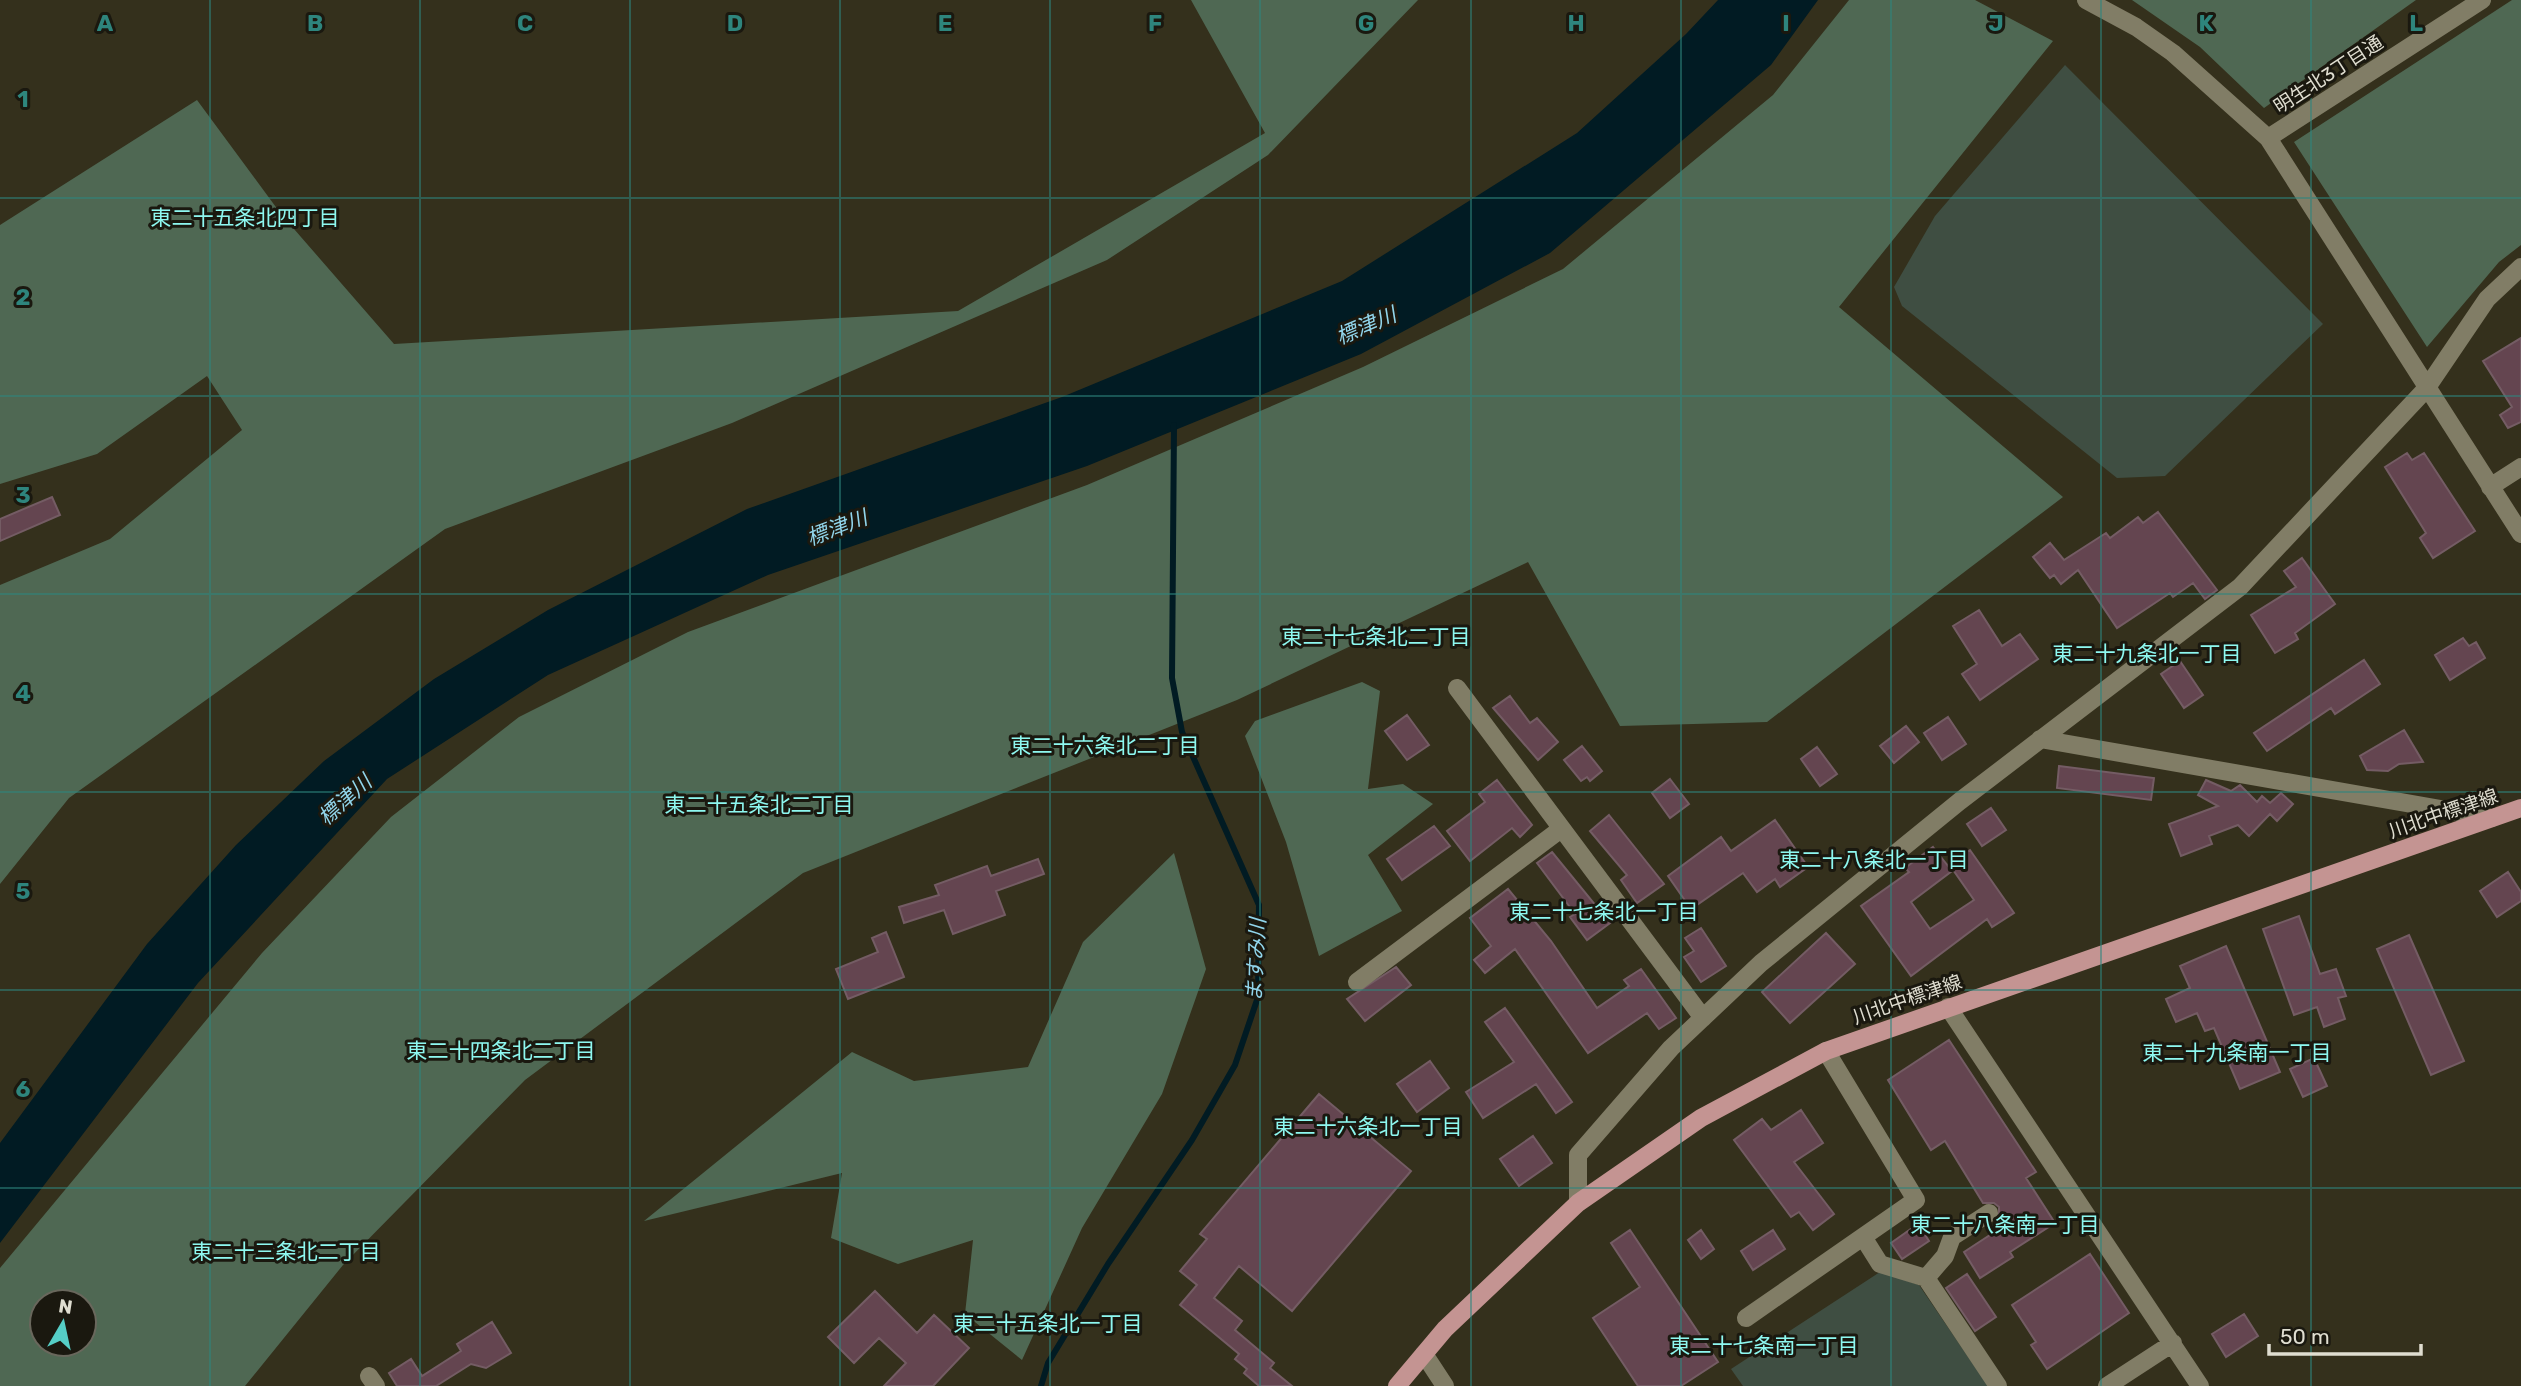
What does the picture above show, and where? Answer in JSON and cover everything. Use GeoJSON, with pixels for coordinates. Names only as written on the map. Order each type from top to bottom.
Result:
{"type":"FeatureCollection","features":[{"type":"Feature","properties":{"kind":"main road","name":"川北中標津線"},"geometry":{"type":"LineString","coordinates":[[1397,1386],[1445,1329],[1578,1203],[1701,1118],[1826,1051],[2521,808]]}},
{"type":"Feature","properties":{"kind":"street"},"geometry":{"type":"LineString","coordinates":[[2086,0],[2136,27],[2173,53],[2268,138],[2521,534]]}},
{"type":"Feature","properties":{"kind":"street","name":"明生北3丁目通"},"geometry":{"type":"LineString","coordinates":[[2268,138],[2482,0]]}},
{"type":"Feature","properties":{"kind":"street"},"geometry":{"type":"LineString","coordinates":[[1578,1203],[1578,1155],[1671,1048],[1832,904],[2040,739],[2240,587],[2426,389],[2487,299],[2521,267]]}},
{"type":"Feature","properties":{"kind":"street"},"geometry":{"type":"LineString","coordinates":[[2490,487],[2521,467]]}},
{"type":"Feature","properties":{"kind":"street"},"geometry":{"type":"LineString","coordinates":[[1457,688],[1703,1018]]}},
{"type":"Feature","properties":{"kind":"street"},"geometry":{"type":"LineString","coordinates":[[2040,739],[2491,818]]}},
{"type":"Feature","properties":{"kind":"street"},"geometry":{"type":"LineString","coordinates":[[1357,982],[1561,829]]}},
{"type":"Feature","properties":{"kind":"street"},"geometry":{"type":"LineString","coordinates":[[1948,1007],[2200,1386]]}},
{"type":"Feature","properties":{"kind":"street"},"geometry":{"type":"LineString","coordinates":[[1746,1318],[1916,1200],[1826,1051]]}},
{"type":"Feature","properties":{"kind":"street"},"geometry":{"type":"LineString","coordinates":[[1926,1278],[1945,1256],[1952,1237],[1989,1213]]}},
{"type":"Feature","properties":{"kind":"street"},"geometry":{"type":"LineString","coordinates":[[1863,1237],[1880,1264],[1926,1278],[1998,1386]]}},
{"type":"Feature","properties":{"kind":"street"},"geometry":{"type":"LineString","coordinates":[[2107,1386],[2173,1343]]}},
{"type":"Feature","properties":{"kind":"street"},"geometry":{"type":"LineString","coordinates":[[1424,1354],[1445,1386]]}},
{"type":"Feature","properties":{"kind":"green space"},"geometry":{"type":"Polygon","coordinates":[[[1191,0],[1418,0],[1268,155],[1107,260],[732,423],[445,529],[69,798],[0,884],[0,585],[110,539],[242,430],[207,376],[97,454],[0,484],[0,225],[197,100],[281,214],[394,344],[958,311],[1265,133],[1191,0]]]}},
{"type":"Feature","properties":{"kind":"green space"},"geometry":{"type":"Polygon","coordinates":[[[1849,0],[1975,0],[2053,41],[1839,307],[2063,497],[1767,722],[1620,726],[1528,562],[1237,700],[803,873],[525,1080],[343,1265],[245,1386],[0,1386],[0,1268],[262,953],[391,817],[519,717],[688,632],[1087,485],[1363,367],[1563,269],[1773,95],[1849,0]]]}},
{"type":"Feature","properties":{"kind":"green space"},"geometry":{"type":"Polygon","coordinates":[[[2132,0],[2416,0],[2264,108],[2200,47],[2132,0]]]}},
{"type":"Feature","properties":{"kind":"green space"},"geometry":{"type":"Polygon","coordinates":[[[2512,0],[2521,0],[2521,245],[2499,262],[2427,347],[2294,142],[2512,0]]]}},
{"type":"Feature","properties":{"kind":"green space"},"geometry":{"type":"Polygon","coordinates":[[[2065,65],[2323,324],[2165,476],[2117,478],[1902,306],[1894,287],[1935,216],[2065,65]]]}},
{"type":"Feature","properties":{"kind":"green space"},"geometry":{"type":"Polygon","coordinates":[[[1362,682],[1380,691],[1368,789],[1403,784],[1433,804],[1368,855],[1402,911],[1319,956],[1286,842],[1245,736],[1255,721],[1362,682]]]}},
{"type":"Feature","properties":{"kind":"green space"},"geometry":{"type":"Polygon","coordinates":[[[1174,853],[1206,969],[1162,1094],[1082,1228],[1022,1360],[965,1314],[973,1240],[898,1264],[831,1238],[842,1173],[644,1221],[852,1052],[914,1081],[1028,1067],[1083,942],[1174,853]]]}},
{"type":"Feature","properties":{"kind":"green space"},"geometry":{"type":"Polygon","coordinates":[[[1880,1272],[1919,1285],[1988,1386],[1743,1386],[1731,1369],[1880,1272]]]}},
{"type":"Feature","properties":{"kind":"water","name":"標津川"},"geometry":{"type":"Polygon","coordinates":[[[1718,0],[1818,0],[1771,65],[1550,253],[1361,354],[1087,466],[768,575],[548,675],[387,779],[198,983],[0,1243],[0,1143],[147,944],[236,845],[324,761],[434,679],[548,610],[747,509],[1062,397],[1342,281],[1577,133],[1686,34],[1718,0]]]}},
{"type":"Feature","properties":{"kind":"building"},"geometry":{"type":"Polygon","coordinates":[[[2521,338],[2521,422],[2508,428],[2500,415],[2512,407],[2483,361],[2521,338]]]}},
{"type":"Feature","properties":{"kind":"building"},"geometry":{"type":"Polygon","coordinates":[[[2407,453],[2412,460],[2424,453],[2475,531],[2433,558],[2420,538],[2426,533],[2385,467],[2407,453]]]}},
{"type":"Feature","properties":{"kind":"building"},"geometry":{"type":"Polygon","coordinates":[[[52,497],[60,515],[0,541],[0,519],[52,497]]]}},
{"type":"Feature","properties":{"kind":"building"},"geometry":{"type":"Polygon","coordinates":[[[2158,512],[2217,590],[2205,599],[2193,583],[2173,597],[2170,593],[2117,628],[2078,570],[2061,584],[2054,575],[2050,578],[2033,557],[2050,543],[2064,560],[2106,533],[2110,538],[2138,517],[2143,523],[2158,512]]]}},
{"type":"Feature","properties":{"kind":"building"},"geometry":{"type":"Polygon","coordinates":[[[2302,558],[2335,604],[2295,633],[2298,639],[2275,653],[2251,615],[2296,587],[2284,571],[2302,558]]]}},
{"type":"Feature","properties":{"kind":"building"},"geometry":{"type":"Polygon","coordinates":[[[1979,610],[2002,646],[2020,634],[2038,659],[1980,700],[1962,674],[1977,664],[1953,626],[1979,610]]]}},
{"type":"Feature","properties":{"kind":"building"},"geometry":{"type":"Polygon","coordinates":[[[2463,638],[2469,646],[2476,642],[2485,658],[2450,680],[2435,655],[2463,638]]]}},
{"type":"Feature","properties":{"kind":"building"},"geometry":{"type":"Polygon","coordinates":[[[2364,660],[2380,684],[2335,714],[2331,708],[2267,751],[2254,733],[2364,660]]]}},
{"type":"Feature","properties":{"kind":"building"},"geometry":{"type":"Polygon","coordinates":[[[2180,661],[2203,695],[2184,708],[2161,674],[2180,661]]]}},
{"type":"Feature","properties":{"kind":"building"},"geometry":{"type":"Polygon","coordinates":[[[1510,696],[1530,723],[1537,718],[1558,742],[1538,760],[1493,708],[1510,696]]]}},
{"type":"Feature","properties":{"kind":"building"},"geometry":{"type":"Polygon","coordinates":[[[1407,715],[1429,745],[1407,760],[1385,731],[1407,715]]]}},
{"type":"Feature","properties":{"kind":"building"},"geometry":{"type":"Polygon","coordinates":[[[1948,717],[1966,744],[1942,760],[1924,733],[1948,717]]]}},
{"type":"Feature","properties":{"kind":"building"},"geometry":{"type":"Polygon","coordinates":[[[1906,726],[1919,742],[1894,763],[1880,746],[1906,726]]]}},
{"type":"Feature","properties":{"kind":"building"},"geometry":{"type":"Polygon","coordinates":[[[2404,730],[2423,762],[2399,764],[2388,771],[2367,770],[2360,756],[2404,730]]]}},
{"type":"Feature","properties":{"kind":"building"},"geometry":{"type":"Polygon","coordinates":[[[1582,746],[1602,771],[1590,781],[1587,777],[1581,781],[1564,760],[1582,746]]]}},
{"type":"Feature","properties":{"kind":"building"},"geometry":{"type":"Polygon","coordinates":[[[1817,747],[1837,774],[1820,786],[1801,759],[1817,747]]]}},
{"type":"Feature","properties":{"kind":"building"},"geometry":{"type":"Polygon","coordinates":[[[2059,766],[2154,778],[2151,800],[2057,788],[2059,766]]]}},
{"type":"Feature","properties":{"kind":"building"},"geometry":{"type":"Polygon","coordinates":[[[1670,779],[1689,804],[1670,818],[1652,793],[1670,779]]]}},
{"type":"Feature","properties":{"kind":"building"},"geometry":{"type":"Polygon","coordinates":[[[1497,780],[1532,825],[1520,837],[1512,828],[1470,861],[1447,831],[1485,802],[1479,794],[1497,780]]]}},
{"type":"Feature","properties":{"kind":"building"},"geometry":{"type":"Polygon","coordinates":[[[2206,780],[2231,791],[2240,785],[2257,802],[2262,796],[2270,803],[2281,793],[2293,804],[2277,821],[2270,814],[2249,836],[2238,825],[2209,836],[2212,844],[2181,856],[2169,824],[2218,806],[2198,795],[2206,780]]]}},
{"type":"Feature","properties":{"kind":"building"},"geometry":{"type":"Polygon","coordinates":[[[1991,808],[2006,830],[1982,846],[1967,824],[1991,808]]]}},
{"type":"Feature","properties":{"kind":"building"},"geometry":{"type":"Polygon","coordinates":[[[1609,815],[1664,884],[1637,903],[1621,880],[1627,875],[1590,831],[1609,815]]]}},
{"type":"Feature","properties":{"kind":"building"},"geometry":{"type":"Polygon","coordinates":[[[1775,820],[1808,867],[1780,887],[1775,879],[1757,892],[1743,873],[1691,909],[1668,876],[1721,837],[1731,851],[1775,820]]]}},
{"type":"Feature","properties":{"kind":"building"},"geometry":{"type":"Polygon","coordinates":[[[1434,826],[1450,846],[1402,880],[1387,859],[1434,826]]]}},
{"type":"Feature","properties":{"kind":"building"},"geometry":{"type":"Polygon","coordinates":[[[1933,847],[1952,871],[1911,902],[1930,929],[1974,900],[1949,864],[1970,850],[2014,913],[1992,927],[1987,919],[1911,976],[1861,906],[1909,872],[1905,868],[1933,847]]]}},
{"type":"Feature","properties":{"kind":"building"},"geometry":{"type":"Polygon","coordinates":[[[1552,852],[1610,923],[1587,940],[1570,917],[1575,914],[1537,863],[1552,852]]]}},
{"type":"Feature","properties":{"kind":"building"},"geometry":{"type":"Polygon","coordinates":[[[1038,859],[1044,874],[996,891],[1005,915],[953,934],[944,910],[904,923],[899,907],[939,895],[935,885],[987,866],[991,876],[1038,859]]]}},
{"type":"Feature","properties":{"kind":"building"},"geometry":{"type":"Polygon","coordinates":[[[2508,872],[2521,892],[2521,901],[2497,917],[2480,891],[2508,872]]]}},
{"type":"Feature","properties":{"kind":"building"},"geometry":{"type":"Polygon","coordinates":[[[1508,889],[1551,941],[1597,1008],[1629,986],[1624,980],[1641,969],[1676,1018],[1659,1029],[1647,1013],[1588,1053],[1515,949],[1485,973],[1474,960],[1491,946],[1470,918],[1508,889]]]}},
{"type":"Feature","properties":{"kind":"building"},"geometry":{"type":"Polygon","coordinates":[[[2299,916],[2320,974],[2336,969],[2346,996],[2338,998],[2345,1019],[2324,1027],[2317,1007],[2294,1015],[2263,929],[2299,916]]]}},
{"type":"Feature","properties":{"kind":"building"},"geometry":{"type":"Polygon","coordinates":[[[1701,928],[1726,966],[1701,982],[1684,957],[1694,951],[1685,938],[1701,928]]]}},
{"type":"Feature","properties":{"kind":"building"},"geometry":{"type":"Polygon","coordinates":[[[886,932],[904,977],[848,999],[836,969],[878,952],[872,938],[886,932]]]}},
{"type":"Feature","properties":{"kind":"building"},"geometry":{"type":"Polygon","coordinates":[[[1826,933],[1855,964],[1790,1023],[1762,992],[1826,933]]]}},
{"type":"Feature","properties":{"kind":"building"},"geometry":{"type":"Polygon","coordinates":[[[2409,935],[2464,1061],[2431,1075],[2377,949],[2409,935]]]}},
{"type":"Feature","properties":{"kind":"building"},"geometry":{"type":"Polygon","coordinates":[[[2226,946],[2280,1072],[2240,1089],[2214,1028],[2205,1031],[2197,1013],[2176,1022],[2166,999],[2190,988],[2180,966],[2226,946]]]}},
{"type":"Feature","properties":{"kind":"building"},"geometry":{"type":"Polygon","coordinates":[[[1396,967],[1411,985],[1365,1021],[1347,999],[1396,967]]]}},
{"type":"Feature","properties":{"kind":"building"},"geometry":{"type":"Polygon","coordinates":[[[1505,1008],[1572,1102],[1556,1113],[1536,1084],[1483,1118],[1466,1092],[1514,1062],[1485,1022],[1505,1008]]]}},
{"type":"Feature","properties":{"kind":"building"},"geometry":{"type":"Polygon","coordinates":[[[1949,1040],[2036,1172],[2026,1178],[2055,1223],[2010,1252],[2013,1257],[1980,1278],[1964,1252],[1999,1229],[1995,1223],[1999,1218],[1999,1207],[1994,1203],[1983,1203],[1945,1141],[1931,1150],[1888,1080],[1949,1040]]]}},
{"type":"Feature","properties":{"kind":"building"},"geometry":{"type":"Polygon","coordinates":[[[2314,1058],[2327,1086],[2303,1097],[2290,1069],[2314,1058]]]}},
{"type":"Feature","properties":{"kind":"building"},"geometry":{"type":"Polygon","coordinates":[[[1430,1061],[1449,1088],[1417,1112],[1397,1084],[1430,1061]]]}},
{"type":"Feature","properties":{"kind":"building"},"geometry":{"type":"Polygon","coordinates":[[[1319,1094],[1411,1171],[1292,1311],[1239,1266],[1214,1298],[1242,1321],[1235,1330],[1274,1363],[1270,1368],[1292,1386],[1259,1386],[1244,1373],[1247,1369],[1235,1359],[1239,1354],[1180,1305],[1197,1285],[1180,1271],[1207,1239],[1200,1234],[1319,1094]]]}},
{"type":"Feature","properties":{"kind":"building"},"geometry":{"type":"Polygon","coordinates":[[[1801,1110],[1823,1143],[1794,1162],[1834,1214],[1813,1230],[1799,1212],[1791,1217],[1734,1140],[1762,1119],[1771,1130],[1801,1110]]]}},
{"type":"Feature","properties":{"kind":"building"},"geometry":{"type":"Polygon","coordinates":[[[1533,1136],[1552,1163],[1519,1186],[1500,1159],[1533,1136]]]}},
{"type":"Feature","properties":{"kind":"building"},"geometry":{"type":"Polygon","coordinates":[[[1918,1224],[1929,1241],[1902,1259],[1891,1243],[1918,1224]]]}},
{"type":"Feature","properties":{"kind":"building"},"geometry":{"type":"Polygon","coordinates":[[[1630,1230],[1718,1362],[1681,1386],[1638,1386],[1593,1318],[1640,1287],[1611,1243],[1630,1230]]]}},
{"type":"Feature","properties":{"kind":"building"},"geometry":{"type":"Polygon","coordinates":[[[1701,1230],[1714,1249],[1701,1259],[1688,1240],[1701,1230]]]}},
{"type":"Feature","properties":{"kind":"building"},"geometry":{"type":"Polygon","coordinates":[[[1773,1230],[1785,1249],[1753,1270],[1741,1251],[1773,1230]]]}},
{"type":"Feature","properties":{"kind":"building"},"geometry":{"type":"Polygon","coordinates":[[[2090,1254],[2129,1313],[2047,1369],[2031,1345],[2036,1342],[2012,1305],[2090,1254]]]}},
{"type":"Feature","properties":{"kind":"building"},"geometry":{"type":"Polygon","coordinates":[[[1967,1274],[1996,1317],[1975,1331],[1946,1288],[1967,1274]]]}},
{"type":"Feature","properties":{"kind":"building"},"geometry":{"type":"Polygon","coordinates":[[[875,1291],[917,1333],[934,1315],[969,1348],[933,1386],[884,1386],[906,1363],[879,1338],[854,1363],[828,1337],[875,1291]]]}},
{"type":"Feature","properties":{"kind":"building"},"geometry":{"type":"Polygon","coordinates":[[[2244,1314],[2258,1336],[2226,1357],[2212,1334],[2244,1314]]]}},
{"type":"Feature","properties":{"kind":"building"},"geometry":{"type":"Polygon","coordinates":[[[492,1322],[511,1353],[486,1368],[471,1364],[436,1386],[397,1386],[389,1373],[411,1359],[422,1376],[461,1351],[457,1344],[492,1322]]]}},
{"type":"Feature","properties":{"kind":"waterway","name":"ますみ川"},"geometry":{"type":"LineString","coordinates":[[1041,1386],[1048,1363],[1108,1264],[1192,1140],[1235,1065],[1258,997],[1259,905],[1182,732],[1172,678],[1174,425]]}},
{"type":"Feature","properties":{"kind":"district","name":"東二十五条北四丁目"},"geometry":{"type":"Point","coordinates":[245,218]}},
{"type":"Feature","properties":{"kind":"district","name":"東二十七条北二丁目"},"geometry":{"type":"Point","coordinates":[1376,637]}},
{"type":"Feature","properties":{"kind":"district","name":"東二十九条北一丁目"},"geometry":{"type":"Point","coordinates":[2147,654]}},
{"type":"Feature","properties":{"kind":"district","name":"東二十六条北二丁目"},"geometry":{"type":"Point","coordinates":[1105,746]}},
{"type":"Feature","properties":{"kind":"district","name":"東二十五条北二丁目"},"geometry":{"type":"Point","coordinates":[759,805]}},
{"type":"Feature","properties":{"kind":"district","name":"東二十八条北一丁目"},"geometry":{"type":"Point","coordinates":[1874,860]}},
{"type":"Feature","properties":{"kind":"district","name":"東二十七条北一丁目"},"geometry":{"type":"Point","coordinates":[1604,912]}},
{"type":"Feature","properties":{"kind":"district","name":"東二十四条北二丁目"},"geometry":{"type":"Point","coordinates":[501,1051]}},
{"type":"Feature","properties":{"kind":"district","name":"東二十九条南一丁目"},"geometry":{"type":"Point","coordinates":[2237,1053]}},
{"type":"Feature","properties":{"kind":"district","name":"東二十六条北一丁目"},"geometry":{"type":"Point","coordinates":[1368,1127]}},
{"type":"Feature","properties":{"kind":"district","name":"東二十八条南一丁目"},"geometry":{"type":"Point","coordinates":[2005,1225]}},
{"type":"Feature","properties":{"kind":"district","name":"東二十三条北二丁目"},"geometry":{"type":"Point","coordinates":[286,1252]}},
{"type":"Feature","properties":{"kind":"district","name":"東二十五条北一丁目"},"geometry":{"type":"Point","coordinates":[1048,1324]}},
{"type":"Feature","properties":{"kind":"district","name":"東二十七条南一丁目"},"geometry":{"type":"Point","coordinates":[1764,1346]}}]}
